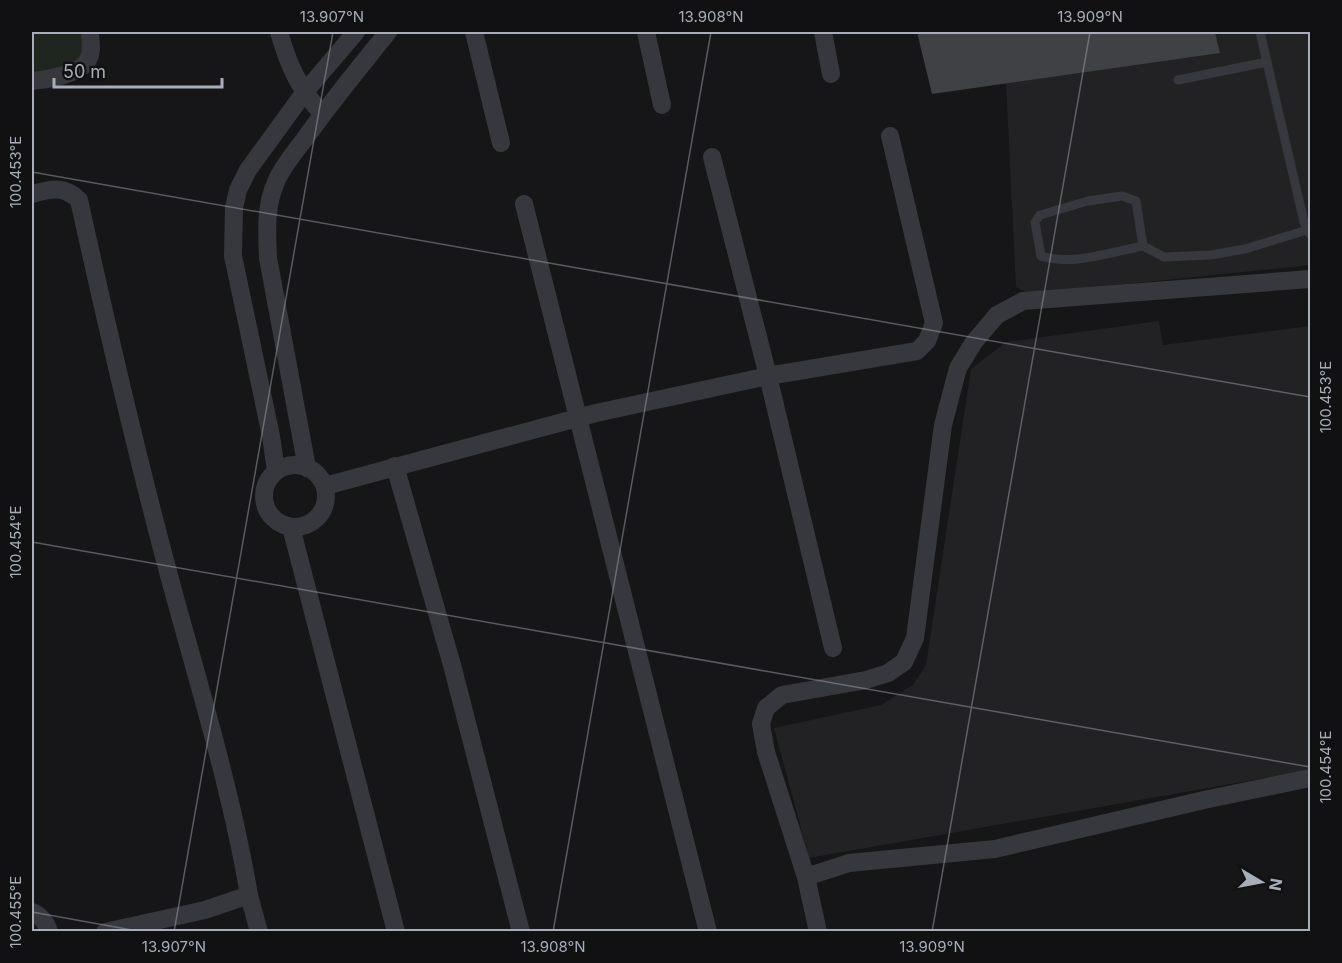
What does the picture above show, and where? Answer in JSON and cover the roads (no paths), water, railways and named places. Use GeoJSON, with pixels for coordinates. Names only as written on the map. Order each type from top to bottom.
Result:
{"type":"FeatureCollection","features":[{"type":"Feature","properties":{"kind":"street"},"geometry":{"type":"LineString","coordinates":[[32,81],[49,80],[87,63],[91,52],[90,32]]}},
{"type":"Feature","properties":{"kind":"street"},"geometry":{"type":"LineString","coordinates":[[279,32],[288,64],[304,93],[322,114]]}},
{"type":"Feature","properties":{"kind":"street"},"geometry":{"type":"LineString","coordinates":[[276,471],[269,426],[233,256],[234,208],[238,190],[248,170],[304,93],[356,32]]}},
{"type":"Feature","properties":{"kind":"street"},"geometry":{"type":"LineString","coordinates":[[307,468],[268,258],[269,203],[276,181],[322,114],[388,32]]}},
{"type":"Feature","properties":{"kind":"street"},"geometry":{"type":"LineString","coordinates":[[474,32],[501,142]]}},
{"type":"Feature","properties":{"kind":"street"},"geometry":{"type":"LineString","coordinates":[[646,32],[662,105]]}},
{"type":"Feature","properties":{"kind":"street"},"geometry":{"type":"LineString","coordinates":[[823,32],[831,74]]}},
{"type":"Feature","properties":{"kind":"street"},"geometry":{"type":"LineString","coordinates":[[324,486],[579,418],[768,376],[917,351],[927,340],[934,323],[890,136]]}},
{"type":"Feature","properties":{"kind":"street"},"geometry":{"type":"LineString","coordinates":[[712,158],[768,376],[833,648]]}},
{"type":"Feature","properties":{"kind":"street"},"geometry":{"type":"LineString","coordinates":[[32,194],[59,190],[70,191],[79,200],[113,353],[238,837],[259,932]]}},
{"type":"Feature","properties":{"kind":"street"},"geometry":{"type":"LineString","coordinates":[[524,204],[708,932]]}},
{"type":"Feature","properties":{"kind":"street"},"geometry":{"type":"LineString","coordinates":[[818,932],[806,877],[765,752],[761,724],[766,708],[782,694],[866,680],[888,673],[904,662],[915,638],[946,414],[958,368],[974,342],[997,315],[1023,301],[1311,279]]}},
{"type":"Feature","properties":{"kind":"street"},"geometry":{"type":"LineString","coordinates":[[288,466],[307,468],[315,472],[324,486],[326,496],[324,507],[311,523],[291,527],[280,524],[272,516],[266,507],[264,496],[266,485],[276,471],[288,466]]}},
{"type":"Feature","properties":{"kind":"street"},"geometry":{"type":"LineString","coordinates":[[395,466],[452,665],[520,932]]}},
{"type":"Feature","properties":{"kind":"street"},"geometry":{"type":"LineString","coordinates":[[291,527],[396,932]]}},
{"type":"Feature","properties":{"kind":"street"},"geometry":{"type":"LineString","coordinates":[[806,877],[849,863],[995,849],[1204,800],[1311,778]]}},
{"type":"Feature","properties":{"kind":"street"},"geometry":{"type":"LineString","coordinates":[[105,932],[205,910],[249,895]]}},
{"type":"Feature","properties":{"kind":"street"},"geometry":{"type":"LineString","coordinates":[[32,912],[47,925],[50,932]]}},
{"type":"Feature","properties":{"kind":"lane"},"geometry":{"type":"LineString","coordinates":[[1143,246],[1136,201],[1122,196],[1088,201],[1050,212],[1040,215],[1035,222],[1041,256],[1053,260],[1082,258],[1143,246],[1164,258],[1212,255],[1309,232],[1260,32]]}},
{"type":"Feature","properties":{"kind":"lane"},"geometry":{"type":"LineString","coordinates":[[1178,80],[1267,62]]}}]}
